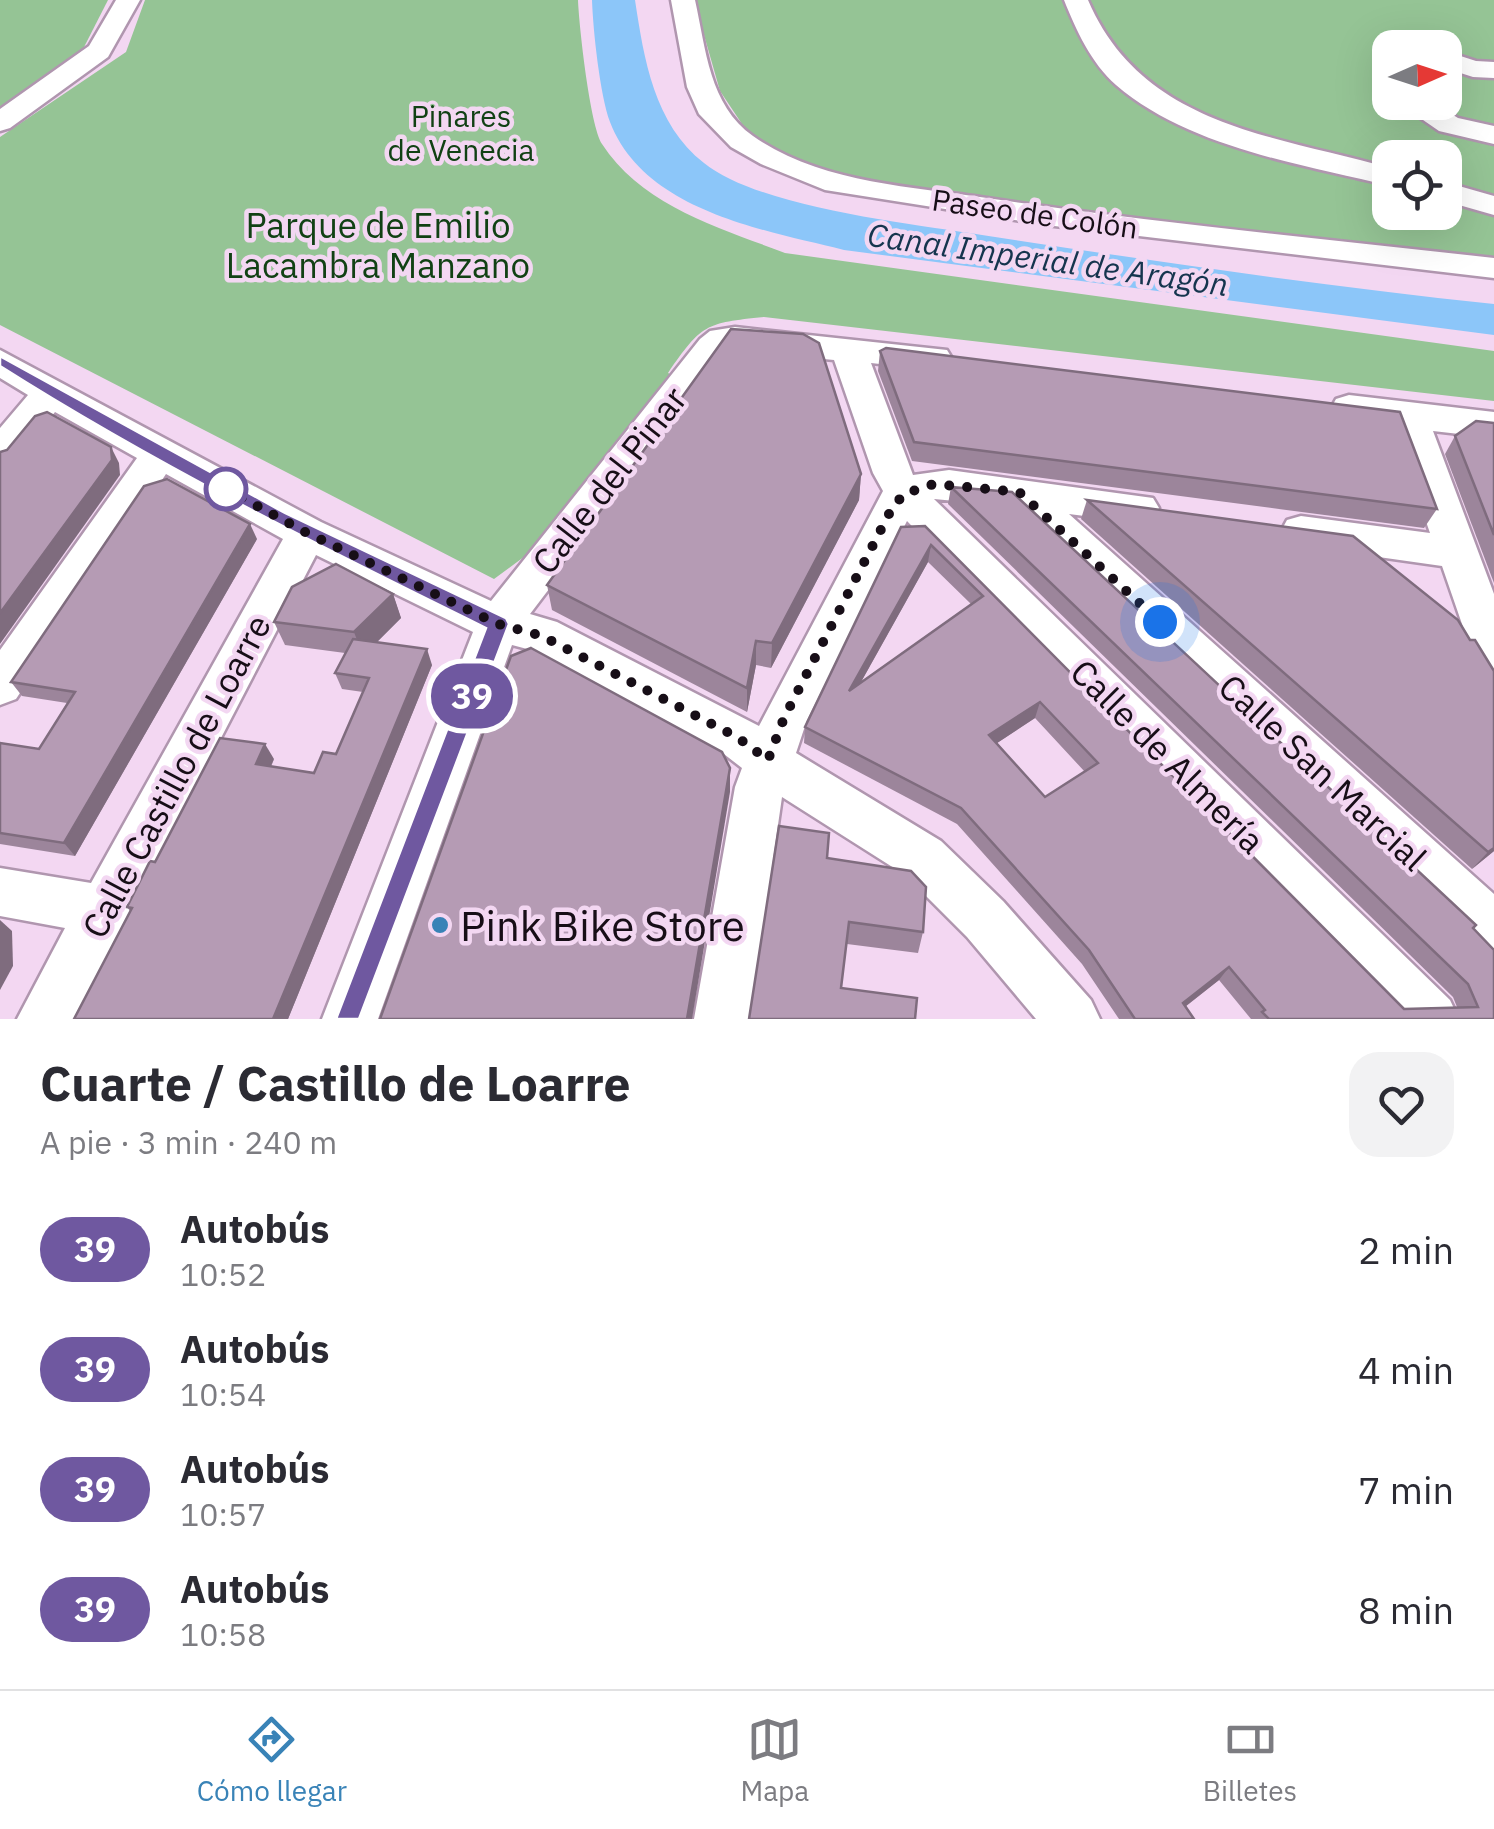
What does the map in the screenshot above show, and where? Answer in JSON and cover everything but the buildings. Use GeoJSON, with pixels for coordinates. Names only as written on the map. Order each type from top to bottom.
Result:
{"type":"FeatureCollection","features":[{"type":"Feature","properties":{"kind":"street"},"geometry":{"type":"LineString","coordinates":[[0,122],[99,51],[128,0]]}},
{"type":"Feature","properties":{"kind":"street","name":"Paseo de Colón"},"geometry":{"type":"LineString","coordinates":[[684,0],[701,87],[709,108],[742,141],[771,158],[836,184],[1046,216],[1494,268]]}},
{"type":"Feature","properties":{"kind":"street"},"geometry":{"type":"LineString","coordinates":[[1076,0],[1092,36],[1113,66],[1140,90],[1244,138],[1372,172]]}},
{"type":"Feature","properties":{"kind":"street"},"geometry":{"type":"LineString","coordinates":[[1462,65],[1494,70]]}},
{"type":"Feature","properties":{"kind":"street"},"geometry":{"type":"LineString","coordinates":[[1440,120],[1494,135]]}},
{"type":"Feature","properties":{"kind":"street"},"geometry":{"type":"LineString","coordinates":[[1462,196],[1494,206]]}},
{"type":"Feature","properties":{"kind":"street","name":"Calle del Pinar"},"geometry":{"type":"LineString","coordinates":[[350,1019],[498,624],[722,339],[848,348]]}},
{"type":"Feature","properties":{"kind":"street"},"geometry":{"type":"LineString","coordinates":[[904,494],[892,473],[848,348],[963,362]]}},
{"type":"Feature","properties":{"kind":"street"},"geometry":{"type":"LineString","coordinates":[[0,362],[307,533],[498,624],[542,636],[737,737],[805,787],[923,858],[986,919],[1072,1019]]}},
{"type":"Feature","properties":{"kind":"street"},"geometry":{"type":"LineString","coordinates":[[0,453],[52,392]]}},
{"type":"Feature","properties":{"kind":"street"},"geometry":{"type":"LineString","coordinates":[[1311,403],[1494,425]]}},
{"type":"Feature","properties":{"kind":"street"},"geometry":{"type":"LineString","coordinates":[[1408,415],[1494,652]]}},
{"type":"Feature","properties":{"kind":"street"},"geometry":{"type":"LineString","coordinates":[[0,686],[160,452]]}},
{"type":"Feature","properties":{"kind":"street"},"geometry":{"type":"LineString","coordinates":[[722,1019],[753,812],[768,760],[784,718],[876,538],[904,494],[934,484],[1178,514]]}},
{"type":"Feature","properties":{"kind":"street","name":"Calle San Marcial"},"geometry":{"type":"LineString","coordinates":[[1019,492],[1486,908]]}},
{"type":"Feature","properties":{"kind":"street","name":"Calle de Almería"},"geometry":{"type":"LineString","coordinates":[[904,494],[1431,1019]]}},
{"type":"Feature","properties":{"kind":"street"},"geometry":{"type":"LineString","coordinates":[[1256,524],[1460,553]]}},
{"type":"Feature","properties":{"kind":"street","name":"Calle Castillo de Loarre"},"geometry":{"type":"LineString","coordinates":[[46,1019],[307,533]]}},
{"type":"Feature","properties":{"kind":"street"},"geometry":{"type":"LineString","coordinates":[[0,892],[104,910]]}},
{"type":"Feature","properties":{"kind":"green space"},"geometry":{"type":"Polygon","coordinates":[[[0,0],[108,0],[81,53],[0,112],[0,0]]]}},
{"type":"Feature","properties":{"kind":"green space","name":"Parque de Emilio Lacambra Manzano"},"geometry":{"type":"Polygon","coordinates":[[[145,0],[578,0],[589,97],[602,144],[638,184],[709,224],[785,253],[1494,351],[1494,401],[764,317],[729,321],[707,329],[689,344],[668,373],[674,376],[540,545],[494,579],[0,325],[0,137],[126,52],[145,0]]]}},
{"type":"Feature","properties":{"kind":"green space"},"geometry":{"type":"Polygon","coordinates":[[[694,0],[1494,0],[1494,262],[1052,215],[854,183],[805,165],[748,133],[720,91],[694,0]]]}},
{"type":"Feature","properties":{"kind":"water","name":"Canal Imperial de Aragón"},"geometry":{"type":"Polygon","coordinates":[[[592,0],[635,0],[654,89],[673,129],[704,163],[760,191],[837,211],[916,225],[1238,273],[1494,304],[1494,335],[844,250],[710,212],[650,177],[627,152],[610,122],[595,45],[592,0]]]}},
{"type":"Feature","properties":{"kind":"bus line","name":"39"},"geometry":{"type":"LineString","coordinates":[[0,362],[82,412],[278,518],[498,624],[350,1019]]}},
{"type":"Feature","properties":{"kind":"place","name":"Pink Bike Store"},"geometry":{"type":"Point","coordinates":[440,925]}},
{"type":"Feature","properties":{"kind":"route"},"geometry":{"type":"LineString","coordinates":[[226,489],[307,533],[498,624],[542,636],[737,737],[768,760],[784,718],[892,508],[913,489],[949,484],[1019,492],[1160,622]]}},
{"type":"Feature","properties":{"kind":"park label","name":"Pinares de Venecia"},"geometry":{"type":"Point","coordinates":[461,132]}}]}
